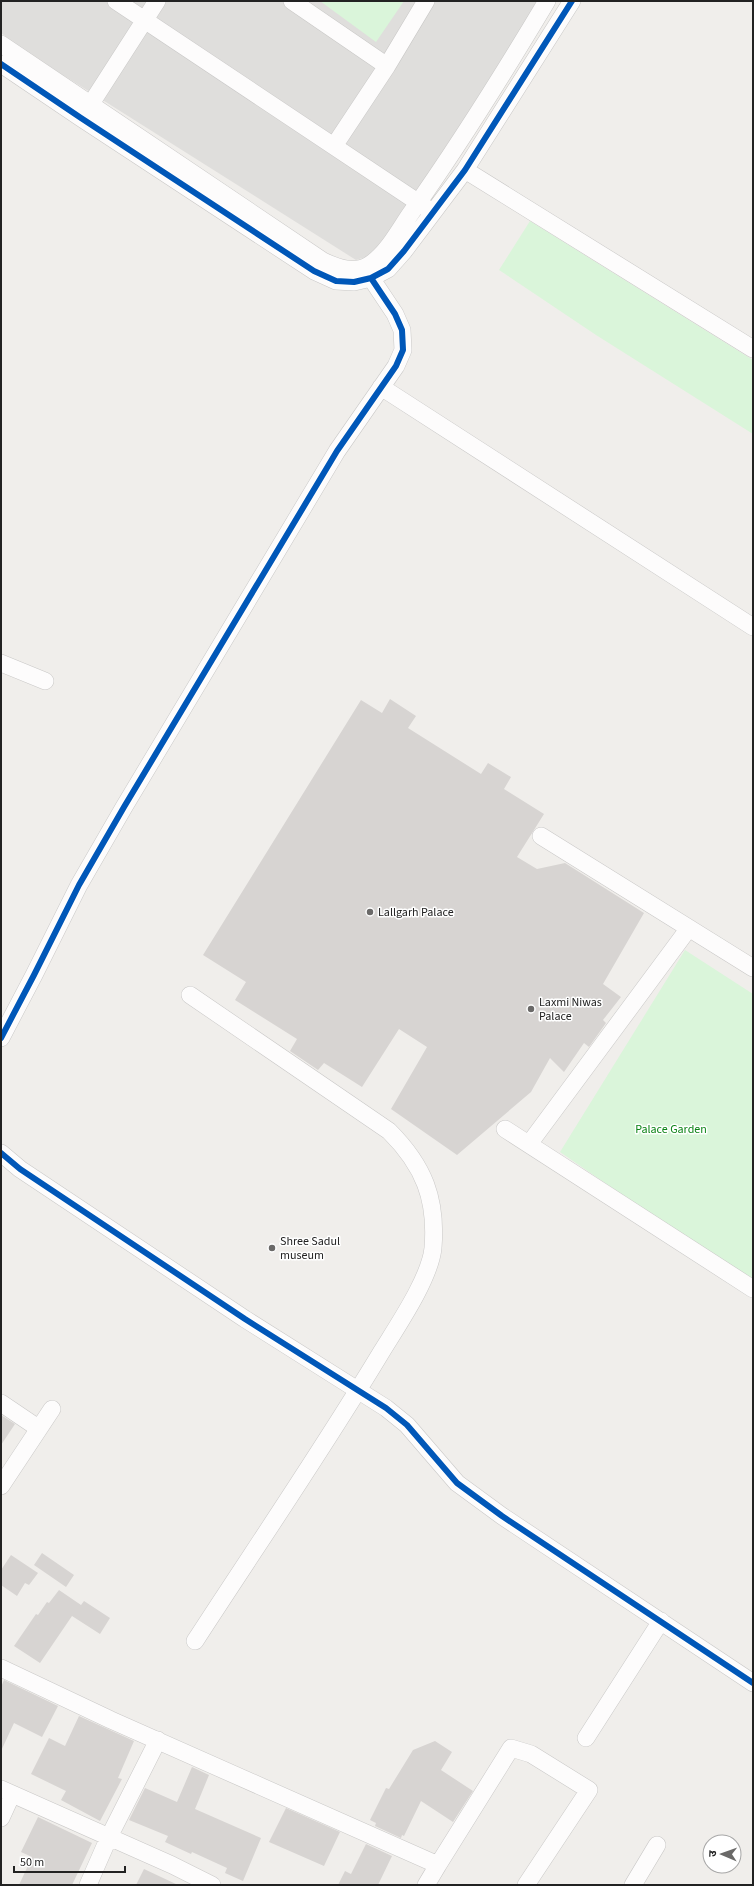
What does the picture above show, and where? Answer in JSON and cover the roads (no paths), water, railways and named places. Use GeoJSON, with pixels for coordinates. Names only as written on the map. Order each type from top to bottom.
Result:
{"type":"FeatureCollection","features":[{"type":"Feature","properties":{"kind":"street"},"geometry":{"type":"LineString","coordinates":[[116,1],[433,213]]}},
{"type":"Feature","properties":{"kind":"street"},"geometry":{"type":"LineString","coordinates":[[81,118],[157,1]]}},
{"type":"Feature","properties":{"kind":"street"},"geometry":{"type":"LineString","coordinates":[[292,1],[387,66]]}},
{"type":"Feature","properties":{"kind":"street"},"geometry":{"type":"LineString","coordinates":[[334,146],[387,66],[426,1]]}},
{"type":"Feature","properties":{"kind":"street"},"geometry":{"type":"LineString","coordinates":[[1,44],[323,261],[340,269],[354,269],[368,266],[380,257],[418,203],[508,67],[547,1]]}},
{"type":"Feature","properties":{"kind":"street"},"geometry":{"type":"LineString","coordinates":[[1,64],[314,271],[336,281],[354,282],[371,278],[388,269],[404,251],[465,170],[572,1]]}},
{"type":"Feature","properties":{"kind":"street"},"geometry":{"type":"LineString","coordinates":[[465,170],[753,349]]}},
{"type":"Feature","properties":{"kind":"street"},"geometry":{"type":"LineString","coordinates":[[1,1038],[83,878],[337,451],[396,366],[403,350],[402,330],[395,314],[371,278]]}},
{"type":"Feature","properties":{"kind":"street"},"geometry":{"type":"LineString","coordinates":[[382,387],[753,627]]}},
{"type":"Feature","properties":{"kind":"street"},"geometry":{"type":"LineString","coordinates":[[1,663],[45,681]]}},
{"type":"Feature","properties":{"kind":"street"},"geometry":{"type":"LineString","coordinates":[[541,836],[753,968]]}},
{"type":"Feature","properties":{"kind":"street"},"geometry":{"type":"LineString","coordinates":[[529,1144],[688,928]]}},
{"type":"Feature","properties":{"kind":"street"},"geometry":{"type":"LineString","coordinates":[[190,995],[389,1131],[407,1148],[418,1167],[429,1193],[433,1219],[433,1249],[428,1267],[412,1301],[358,1391],[195,1641]]}},
{"type":"Feature","properties":{"kind":"street"},"geometry":{"type":"LineString","coordinates":[[505,1129],[753,1289]]}},
{"type":"Feature","properties":{"kind":"street"},"geometry":{"type":"LineString","coordinates":[[1,1153],[20,1169],[245,1319],[386,1408],[407,1425],[457,1483],[502,1516],[753,1682]]}},
{"type":"Feature","properties":{"kind":"street"},"geometry":{"type":"LineString","coordinates":[[1,1403],[38,1428]]}},
{"type":"Feature","properties":{"kind":"street"},"geometry":{"type":"LineString","coordinates":[[1,1486],[52,1409]]}},
{"type":"Feature","properties":{"kind":"street"},"geometry":{"type":"LineString","coordinates":[[586,1738],[661,1621]]}},
{"type":"Feature","properties":{"kind":"street"},"geometry":{"type":"LineString","coordinates":[[1,1668],[438,1865]]}},
{"type":"Feature","properties":{"kind":"street"},"geometry":{"type":"LineString","coordinates":[[88,1885],[109,1837],[158,1740]]}},
{"type":"Feature","properties":{"kind":"street"},"geometry":{"type":"LineString","coordinates":[[426,1885],[510,1748],[531,1754],[589,1790],[526,1885]]}},
{"type":"Feature","properties":{"kind":"street"},"geometry":{"type":"LineString","coordinates":[[1,1818],[7,1792],[212,1885]]}},
{"type":"Feature","properties":{"kind":"street"},"geometry":{"type":"LineString","coordinates":[[633,1885],[657,1845]]}},
{"type":"Feature","properties":{"kind":"place","name":"Lallgarh Palace"},"geometry":{"type":"Point","coordinates":[370,912]}},
{"type":"Feature","properties":{"kind":"place","name":"Laxmi Niwas Palace"},"geometry":{"type":"Point","coordinates":[531,1009]}},
{"type":"Feature","properties":{"kind":"place","name":"Shree Sadul museum"},"geometry":{"type":"Point","coordinates":[272,1248]}},
{"type":"Feature","properties":{"kind":"park label","name":"Palace Garden"},"geometry":{"type":"Point","coordinates":[671,1129]}}]}
